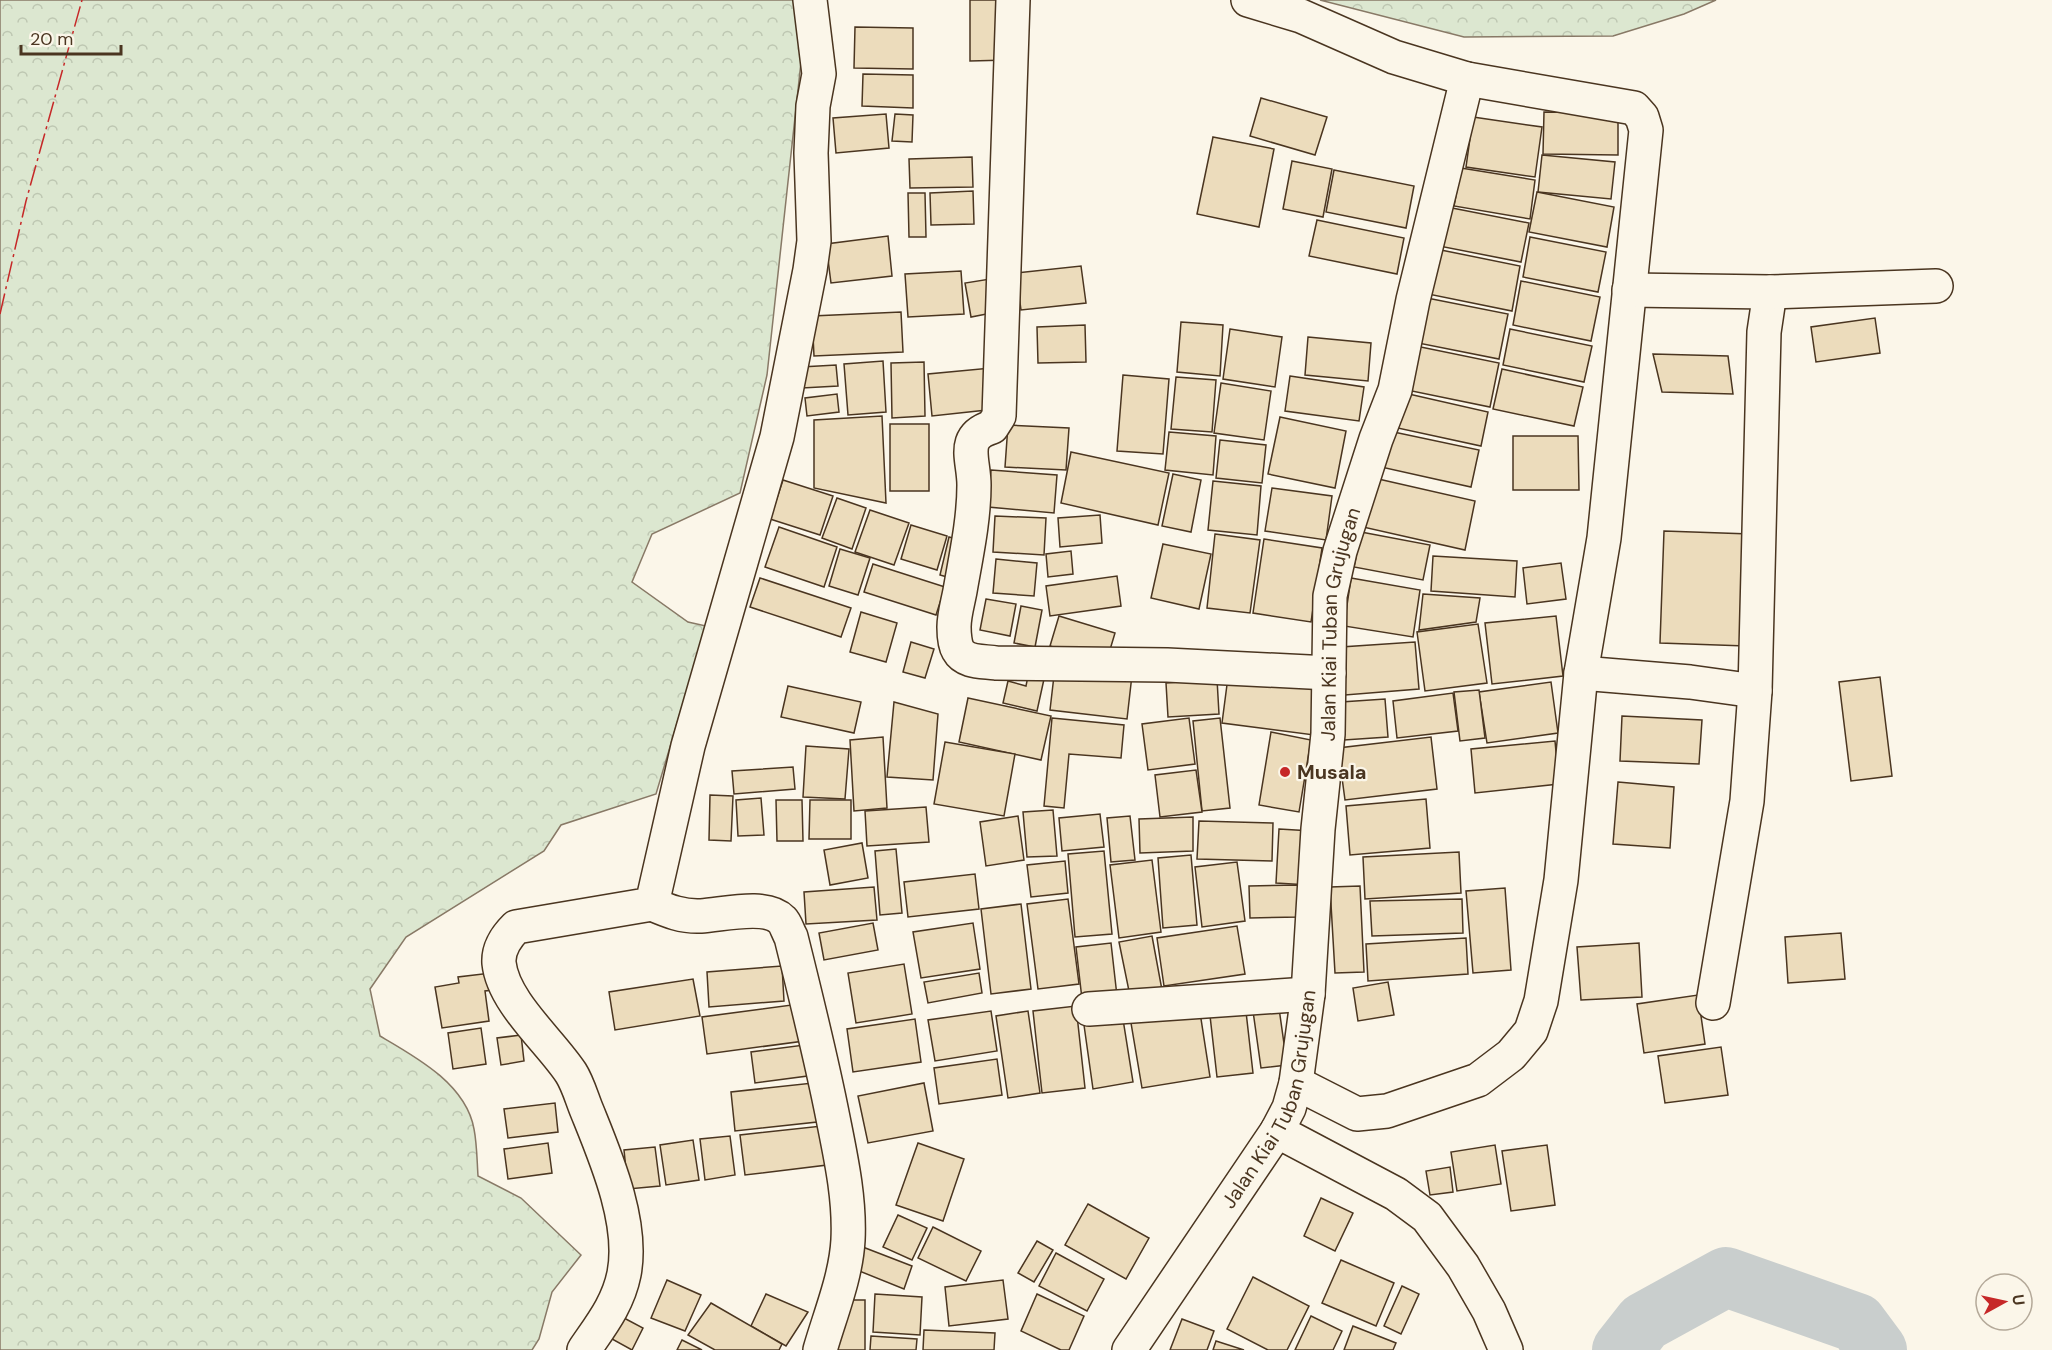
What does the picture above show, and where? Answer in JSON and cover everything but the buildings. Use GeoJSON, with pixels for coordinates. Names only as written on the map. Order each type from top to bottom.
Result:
{"type":"FeatureCollection","features":[{"type":"Feature","properties":{"kind":"street"},"geometry":{"type":"LineString","coordinates":[[652,904],[688,746],[777,437],[810,270],[814,241],[811,153],[813,106],[819,74],[810,0]]}},
{"type":"Feature","properties":{"kind":"street"},"geometry":{"type":"LineString","coordinates":[[1013,0],[999,416],[992,427],[981,430],[973,437],[971,447],[974,486],[970,528],[954,627],[956,649],[970,660],[996,663],[1167,665],[1329,673]]}},
{"type":"Feature","properties":{"kind":"street"},"geometry":{"type":"LineString","coordinates":[[1248,0],[1301,16],[1394,57],[1467,79],[1634,108],[1642,117],[1646,130],[1604,538],[1581,673],[1561,880],[1541,1001],[1531,1031],[1511,1055],[1478,1080],[1387,1111],[1357,1114],[1296,1083]]}},
{"type":"Feature","properties":{"kind":"street","name":"Jalan Kiai Tuban Grujugan"},"geometry":{"type":"LineString","coordinates":[[1129,1350],[1277,1131],[1289,1108],[1296,1083],[1308,994],[1317,840],[1328,734],[1329,596],[1376,439],[1395,390],[1413,300],[1467,79]]}},
{"type":"Feature","properties":{"kind":"street"},"geometry":{"type":"LineString","coordinates":[[1629,290],[1770,292],[1936,286]]}},
{"type":"Feature","properties":{"kind":"street"},"geometry":{"type":"LineString","coordinates":[[1713,1003],[1725,944],[1725,921],[1747,801],[1755,691],[1764,332],[1770,292]]}},
{"type":"Feature","properties":{"kind":"street"},"geometry":{"type":"LineString","coordinates":[[1581,673],[1690,682],[1755,691]]}},
{"type":"Feature","properties":{"kind":"street"},"geometry":{"type":"LineString","coordinates":[[584,1350],[616,1300],[624,1273],[626,1245],[623,1220],[592,1123],[571,1074],[506,986],[499,962],[501,945],[516,927],[652,904],[675,914],[699,916],[745,911],[770,914],[782,920],[791,937],[842,1159],[848,1216],[848,1242],[843,1271],[820,1350]]}},
{"type":"Feature","properties":{"kind":"street"},"geometry":{"type":"LineString","coordinates":[[1089,1009],[1308,994]]}},
{"type":"Feature","properties":{"kind":"street"},"geometry":{"type":"LineString","coordinates":[[1277,1131],[1396,1194],[1426,1218],[1463,1266],[1489,1311],[1506,1350]]}},
{"type":"Feature","properties":{"kind":"green space"},"geometry":{"type":"Polygon","coordinates":[[[0,0],[805,0],[802,53],[767,375],[740,493],[652,534],[632,582],[688,622],[706,626],[656,794],[561,825],[544,851],[406,937],[370,989],[380,1036],[423,1063],[450,1085],[461,1098],[474,1129],[478,1176],[521,1198],[581,1255],[552,1292],[539,1339],[532,1350],[0,1350],[0,0]]]}},
{"type":"Feature","properties":{"kind":"green space"},"geometry":{"type":"Polygon","coordinates":[[[1320,0],[1716,0],[1684,14],[1613,36],[1464,37],[1320,0]]]}},
{"type":"Feature","properties":{"kind":"waterway"},"geometry":{"type":"LineString","coordinates":[[1622,1350],[1644,1322],[1726,1277],[1857,1323],[1877,1350]]}},
{"type":"Feature","properties":{"kind":"power"},"geometry":{"type":"LineString","coordinates":[[0,314],[26,201],[82,0]]}},
{"type":"Feature","properties":{"kind":"place","name":"Musala"},"geometry":{"type":"Point","coordinates":[1285,772]}}]}
